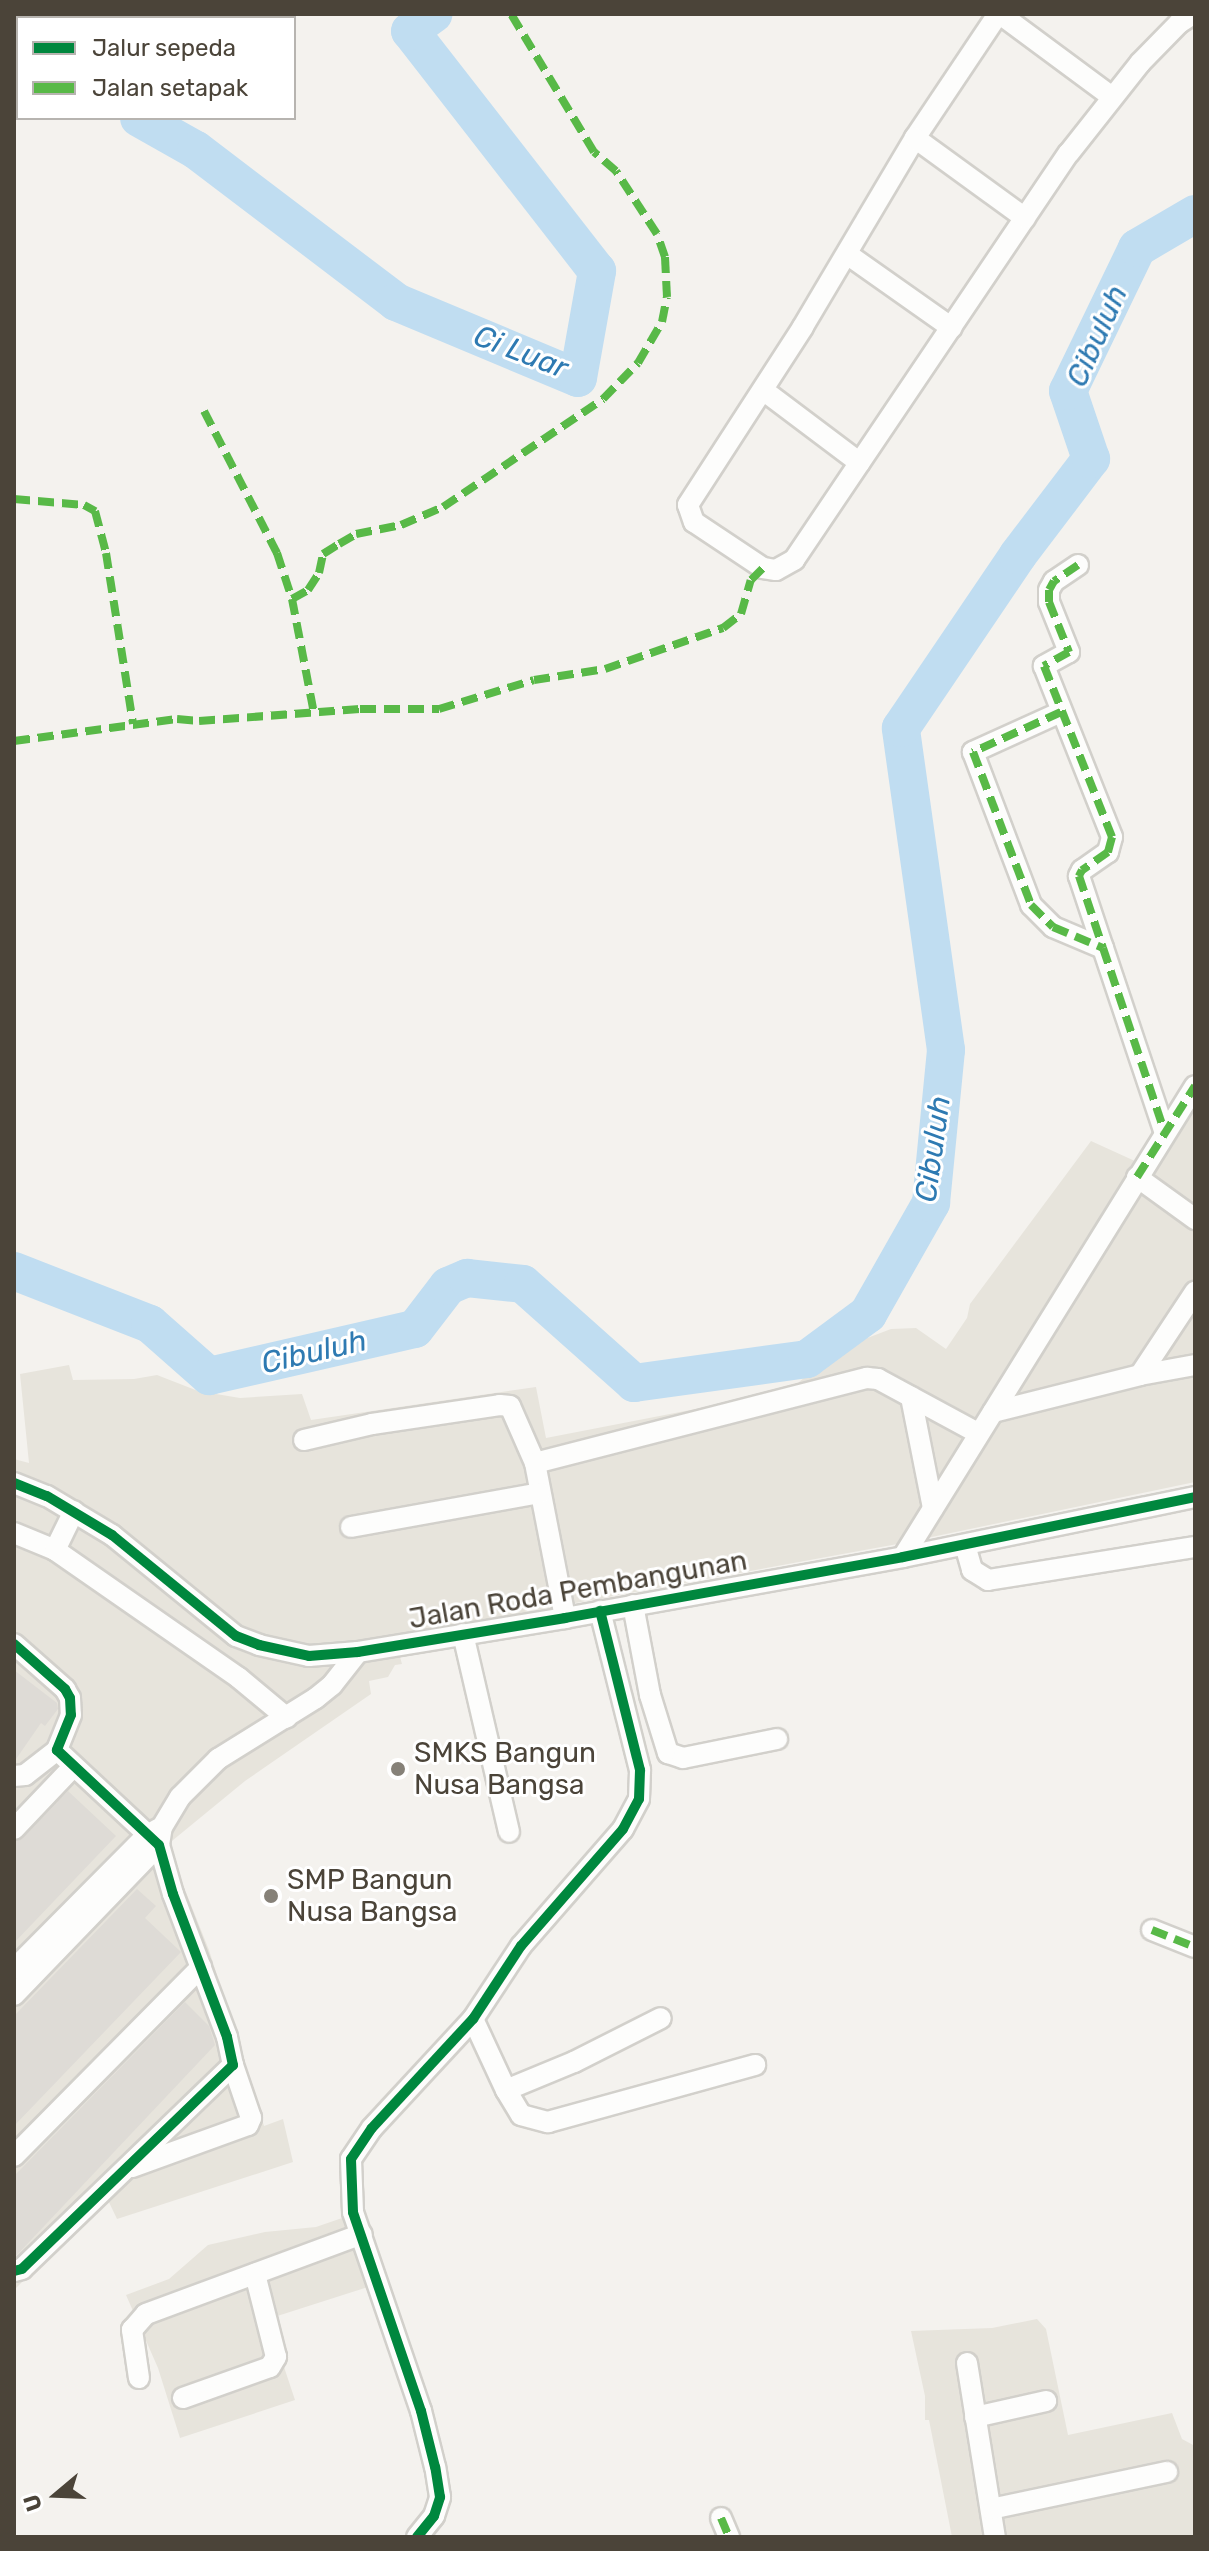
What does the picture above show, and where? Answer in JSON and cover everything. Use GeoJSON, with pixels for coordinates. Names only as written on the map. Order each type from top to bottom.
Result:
{"type":"FeatureCollection","features":[{"type":"Feature","properties":{"kind":"street"},"geometry":{"type":"LineString","coordinates":[[1112,97],[999,14],[915,138],[763,390],[722,448],[688,505],[694,522],[763,568],[787,566],[1025,218],[1112,97],[1179,23],[1193,14]]}},
{"type":"Feature","properties":{"kind":"street"},"geometry":{"type":"LineString","coordinates":[[915,138],[1025,218]]}},
{"type":"Feature","properties":{"kind":"street"},"geometry":{"type":"LineString","coordinates":[[847,254],[952,328]]}},
{"type":"Feature","properties":{"kind":"street"},"geometry":{"type":"LineString","coordinates":[[763,390],[860,463]]}},
{"type":"Feature","properties":{"kind":"street"},"geometry":{"type":"LineString","coordinates":[[1078,565],[1054,581],[1049,590],[1049,602],[1069,648],[1066,654],[1044,666],[1112,837],[1108,852],[1082,870],[1079,876],[1164,1130]]}},
{"type":"Feature","properties":{"kind":"street"},"geometry":{"type":"LineString","coordinates":[[1061,712],[973,752],[1031,905],[1053,927],[1103,948]]}},
{"type":"Feature","properties":{"kind":"street"},"geometry":{"type":"LineString","coordinates":[[903,1557],[978,1433],[1069,1294],[1164,1130],[1195,1086]]}},
{"type":"Feature","properties":{"kind":"street"},"geometry":{"type":"LineString","coordinates":[[1137,1177],[1195,1219]]}},
{"type":"Feature","properties":{"kind":"street"},"geometry":{"type":"LineString","coordinates":[[1140,1375],[1195,1292]]}},
{"type":"Feature","properties":{"kind":"street"},"geometry":{"type":"LineString","coordinates":[[993,1412],[1140,1375],[1195,1365]]}},
{"type":"Feature","properties":{"kind":"street"},"geometry":{"type":"LineString","coordinates":[[535,1463],[867,1378],[878,1379],[978,1433]]}},
{"type":"Feature","properties":{"kind":"street"},"geometry":{"type":"LineString","coordinates":[[911,1397],[933,1508]]}},
{"type":"Feature","properties":{"kind":"street"},"geometry":{"type":"LineString","coordinates":[[304,1440],[372,1424],[506,1405],[514,1412],[535,1463],[565,1618]]}},
{"type":"Feature","properties":{"kind":"street","name":"Jalan Roda Pembangunan"},"geometry":{"type":"LineString","coordinates":[[14,1483],[74,1511],[112,1535],[236,1636],[259,1645],[309,1656],[358,1652],[565,1618],[903,1557],[1195,1497]]}},
{"type":"Feature","properties":{"kind":"street"},"geometry":{"type":"LineString","coordinates":[[351,1527],[540,1493]]}},
{"type":"Feature","properties":{"kind":"street"},"geometry":{"type":"LineString","coordinates":[[55,1550],[74,1511]]}},
{"type":"Feature","properties":{"kind":"street"},"geometry":{"type":"LineString","coordinates":[[14,1533],[55,1550],[239,1678],[287,1718]]}},
{"type":"Feature","properties":{"kind":"street"},"geometry":{"type":"LineString","coordinates":[[965,1545],[972,1570],[988,1580],[1195,1547]]}},
{"type":"Feature","properties":{"kind":"street"},"geometry":{"type":"LineString","coordinates":[[633,1605],[650,1695],[668,1753],[683,1758],[777,1739]]}},
{"type":"Feature","properties":{"kind":"street"},"geometry":{"type":"LineString","coordinates":[[417,2537],[434,2516],[440,2497],[435,2467],[421,2411],[353,2212],[351,2159],[372,2128],[473,2019],[521,1946],[623,1829],[639,1799],[640,1770],[600,1611]]}},
{"type":"Feature","properties":{"kind":"street"},"geometry":{"type":"LineString","coordinates":[[463,1634],[509,1832]]}},
{"type":"Feature","properties":{"kind":"street"},"geometry":{"type":"LineString","coordinates":[[14,1644],[65,1689],[70,1698],[71,1715],[57,1750],[25,1775],[14,1776]]}},
{"type":"Feature","properties":{"kind":"street"},"geometry":{"type":"LineString","coordinates":[[14,1995],[156,1836],[180,1797],[218,1759],[287,1718],[332,1685],[358,1652]]}},
{"type":"Feature","properties":{"kind":"street"},"geometry":{"type":"LineString","coordinates":[[57,1750],[156,1836],[173,1894],[227,2037],[251,2118],[248,2125],[125,2170]]}},
{"type":"Feature","properties":{"kind":"street"},"geometry":{"type":"LineString","coordinates":[[14,1829],[73,1767]]}},
{"type":"Feature","properties":{"kind":"street"},"geometry":{"type":"LineString","coordinates":[[14,1969],[156,1836]]}},
{"type":"Feature","properties":{"kind":"street"},"geometry":{"type":"LineString","coordinates":[[1152,1930],[1195,1947]]}},
{"type":"Feature","properties":{"kind":"street"},"geometry":{"type":"LineString","coordinates":[[14,2156],[201,1967]]}},
{"type":"Feature","properties":{"kind":"street"},"geometry":{"type":"LineString","coordinates":[[506,2090],[574,2062],[661,2018]]}},
{"type":"Feature","properties":{"kind":"street"},"geometry":{"type":"LineString","coordinates":[[473,2019],[521,2115],[548,2122],[755,2065]]}},
{"type":"Feature","properties":{"kind":"street"},"geometry":{"type":"LineString","coordinates":[[14,2271],[22,2269],[233,2065]]}},
{"type":"Feature","properties":{"kind":"street"},"geometry":{"type":"LineString","coordinates":[[139,2378],[131,2341],[137,2321],[146,2314],[362,2234]]}},
{"type":"Feature","properties":{"kind":"street"},"geometry":{"type":"LineString","coordinates":[[183,2398],[270,2367],[276,2357],[255,2274]]}},
{"type":"Feature","properties":{"kind":"street"},"geometry":{"type":"LineString","coordinates":[[967,2363],[995,2537]]}},
{"type":"Feature","properties":{"kind":"street"},"geometry":{"type":"LineString","coordinates":[[975,2417],[1046,2401]]}},
{"type":"Feature","properties":{"kind":"street"},"geometry":{"type":"LineString","coordinates":[[991,2509],[1167,2472]]}},
{"type":"Feature","properties":{"kind":"street"},"geometry":{"type":"LineString","coordinates":[[721,2518],[729,2537]]}},
{"type":"Feature","properties":{"kind":"shaded area"},"geometry":{"type":"Polygon","coordinates":[[[1195,1074],[1195,1482],[903,1543],[394,1636],[402,1664],[395,1665],[388,1677],[369,1681],[371,1694],[245,1781],[167,1845],[209,1950],[264,2126],[283,2119],[293,2162],[117,2219],[107,2198],[14,2290],[14,1459],[29,1463],[20,1374],[69,1365],[73,1380],[134,1379],[157,1375],[198,1391],[240,1398],[302,1394],[311,1420],[536,1387],[546,1438],[789,1391],[824,1360],[849,1345],[891,1329],[916,1328],[946,1349],[967,1318],[970,1304],[1091,1141],[1148,1167],[1167,1113],[1195,1074]]]}},
{"type":"Feature","properties":{"kind":"shaded area"},"geometry":{"type":"Polygon","coordinates":[[[345,2217],[371,2286],[268,2319],[295,2400],[180,2438],[158,2368],[126,2295],[169,2279],[208,2245],[265,2232],[316,2227],[345,2217]]]}},
{"type":"Feature","properties":{"kind":"shaded area"},"geometry":{"type":"Polygon","coordinates":[[[1037,2319],[1046,2329],[1068,2435],[1172,2413],[1182,2439],[1195,2446],[1195,2537],[952,2537],[929,2420],[925,2420],[925,2396],[911,2331],[992,2328],[1037,2319]]]}},
{"type":"Feature","properties":{"kind":"building"},"geometry":{"type":"Polygon","coordinates":[[[14,1670],[57,1703],[58,1709],[45,1726],[41,1723],[14,1762],[14,1670]]]}},
{"type":"Feature","properties":{"kind":"building"},"geometry":{"type":"Polygon","coordinates":[[[68,1791],[116,1836],[14,1943],[14,1842],[23,1838],[68,1791]]]}},
{"type":"Feature","properties":{"kind":"building"},"geometry":{"type":"Polygon","coordinates":[[[137,1889],[156,1906],[145,1918],[181,1952],[14,2126],[14,2016],[137,1889]]]}},
{"type":"Feature","properties":{"kind":"building"},"geometry":{"type":"Polygon","coordinates":[[[185,2002],[209,2026],[215,2045],[14,2258],[14,2176],[185,2002]]]}},
{"type":"Feature","properties":{"kind":"waterway","name":"Ci Luar"},"geometry":{"type":"LineString","coordinates":[[143,120],[196,150],[396,302],[578,378],[597,271],[410,31],[433,14]]}},
{"type":"Feature","properties":{"kind":"waterway","name":"Cibuluh"},"geometry":{"type":"LineString","coordinates":[[14,1271],[150,1324],[209,1376],[415,1329],[448,1286],[467,1278],[523,1284],[634,1383],[807,1359],[868,1314],[931,1203],[946,1050],[901,728],[1018,555],[1091,459],[1068,391],[1137,248],[1195,214]]}},
{"type":"Feature","properties":{"kind":"marked path"},"geometry":{"type":"LineString","coordinates":[[292,599],[308,590],[319,573],[323,554],[356,534],[401,525],[443,507],[603,399],[638,363],[662,322],[667,297],[665,257],[657,234],[616,171],[594,152],[511,14]]}},
{"type":"Feature","properties":{"kind":"marked path"},"geometry":{"type":"LineString","coordinates":[[204,411],[277,553],[292,599],[314,713]]}},
{"type":"Feature","properties":{"kind":"marked path"},"geometry":{"type":"LineString","coordinates":[[14,499],[84,505],[95,511],[106,553],[133,724]]}},
{"type":"Feature","properties":{"kind":"marked path"},"geometry":{"type":"LineString","coordinates":[[1078,565],[1054,581],[1049,590],[1049,602],[1069,652],[1044,666],[1112,837],[1108,852],[1082,870],[1079,876],[1103,948]]}},
{"type":"Feature","properties":{"kind":"marked path"},"geometry":{"type":"LineString","coordinates":[[14,741],[177,719],[199,721],[360,709],[439,709],[534,680],[605,669],[723,628],[741,614],[751,580],[763,568]]}},
{"type":"Feature","properties":{"kind":"marked path"},"geometry":{"type":"LineString","coordinates":[[1061,712],[973,752],[1031,905],[1053,927],[1103,948],[1164,1130]]}},
{"type":"Feature","properties":{"kind":"marked path"},"geometry":{"type":"LineString","coordinates":[[1137,1177],[1195,1086]]}},
{"type":"Feature","properties":{"kind":"marked path"},"geometry":{"type":"LineString","coordinates":[[1152,1930],[1195,1947]]}},
{"type":"Feature","properties":{"kind":"marked path"},"geometry":{"type":"LineString","coordinates":[[721,2518],[729,2537]]}},
{"type":"Feature","properties":{"kind":"cycle path"},"geometry":{"type":"LineString","coordinates":[[14,1483],[47,1496],[112,1535],[236,1636],[259,1645],[309,1656],[358,1652],[565,1618],[903,1557],[1195,1497]]}},
{"type":"Feature","properties":{"kind":"cycle path"},"geometry":{"type":"LineString","coordinates":[[417,2537],[434,2516],[440,2497],[435,2467],[421,2411],[353,2212],[351,2159],[372,2128],[473,2019],[521,1946],[623,1829],[639,1799],[640,1770],[600,1611]]}},
{"type":"Feature","properties":{"kind":"cycle path"},"geometry":{"type":"LineString","coordinates":[[14,1644],[65,1689],[70,1698],[71,1715],[57,1750],[159,1845],[173,1894],[227,2037],[233,2065],[22,2269],[14,2271]]}},
{"type":"Feature","properties":{"kind":"place","name":"SMKS Bangun Nusa Bangsa"},"geometry":{"type":"Point","coordinates":[398,1769]}},
{"type":"Feature","properties":{"kind":"place","name":"SMP Bangun Nusa Bangsa"},"geometry":{"type":"Point","coordinates":[271,1896]}}]}
